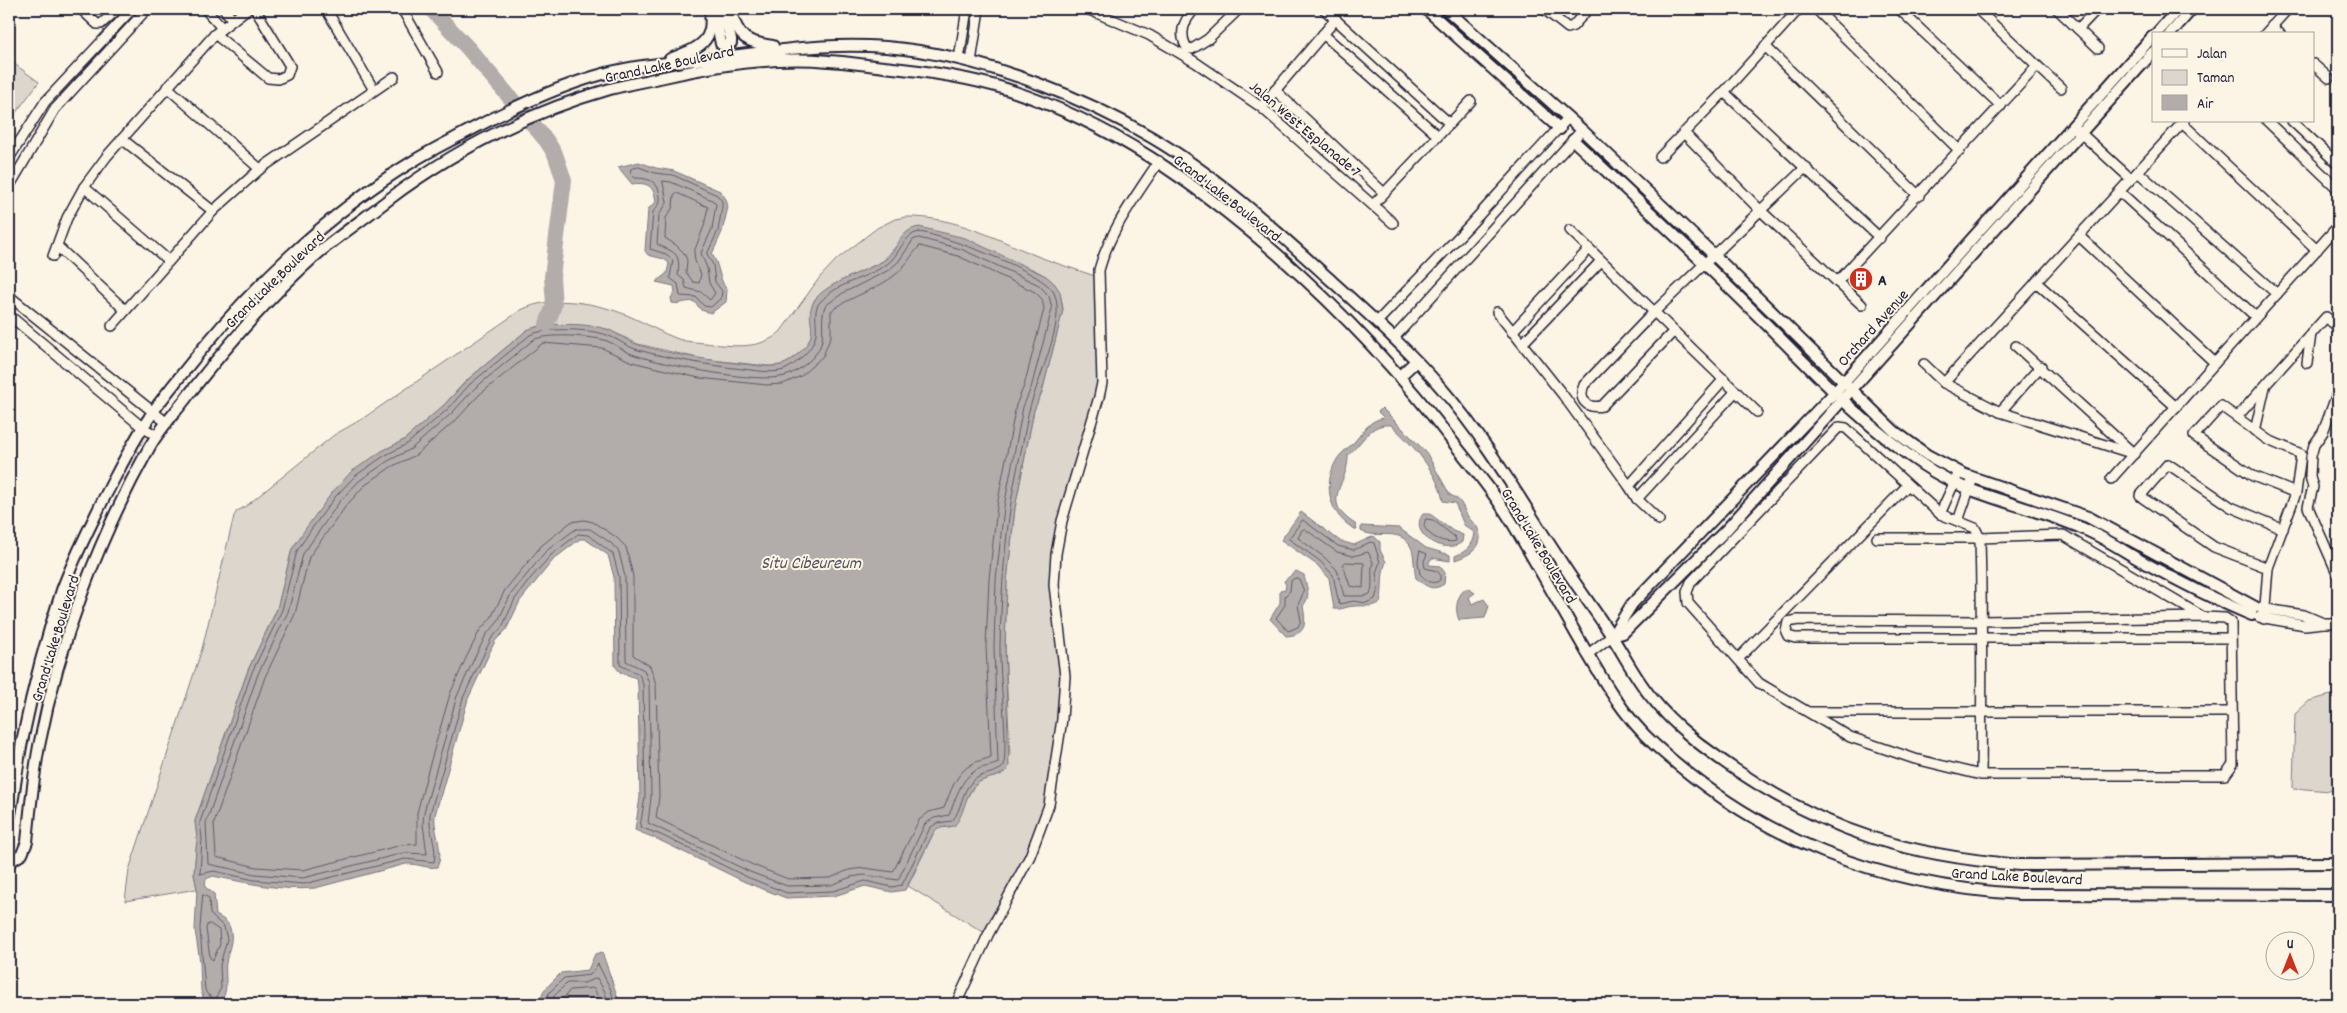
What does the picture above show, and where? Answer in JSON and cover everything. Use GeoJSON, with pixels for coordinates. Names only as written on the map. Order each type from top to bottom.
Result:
{"type":"FeatureCollection","features":[{"type":"Feature","properties":{"kind":"street"},"geometry":{"type":"LineString","coordinates":[[81,9],[97,24],[101,24],[118,9]]}},
{"type":"Feature","properties":{"kind":"street"},"geometry":{"type":"LineString","coordinates":[[9,158],[45,102],[132,9]]}},
{"type":"Feature","properties":{"kind":"street"},"geometry":{"type":"LineString","coordinates":[[9,187],[55,109],[146,9]]}},
{"type":"Feature","properties":{"kind":"street"},"geometry":{"type":"LineString","coordinates":[[205,9],[219,31],[268,78],[278,79],[287,75],[290,66],[255,9]]}},
{"type":"Feature","properties":{"kind":"street"},"geometry":{"type":"LineString","coordinates":[[224,9],[232,19]]}},
{"type":"Feature","properties":{"kind":"street"},"geometry":{"type":"LineString","coordinates":[[53,256],[67,218],[84,187],[122,139],[219,31],[247,9]]}},
{"type":"Feature","properties":{"kind":"street"},"geometry":{"type":"LineString","coordinates":[[326,9],[374,90]]}},
{"type":"Feature","properties":{"kind":"street"},"geometry":{"type":"LineString","coordinates":[[402,9],[438,72]]}},
{"type":"Feature","properties":{"kind":"street"},"geometry":{"type":"LineString","coordinates":[[660,63],[703,45],[710,34],[709,9]]}},
{"type":"Feature","properties":{"kind":"street"},"geometry":{"type":"LineString","coordinates":[[714,9],[721,44],[726,46],[731,43],[731,39],[723,9]]}},
{"type":"Feature","properties":{"kind":"street"},"geometry":{"type":"LineString","coordinates":[[730,9],[734,24],[742,37],[752,43],[784,48]]}},
{"type":"Feature","properties":{"kind":"street"},"geometry":{"type":"LineString","coordinates":[[959,59],[967,9]]}},
{"type":"Feature","properties":{"kind":"street"},"geometry":{"type":"LineString","coordinates":[[971,62],[979,9]]}},
{"type":"Feature","properties":{"kind":"street","name":"Jalan West Esplanade 7"},"geometry":{"type":"LineString","coordinates":[[1091,9],[1149,35],[1195,62],[1261,107],[1393,223]]}},
{"type":"Feature","properties":{"kind":"street"},"geometry":{"type":"LineString","coordinates":[[1195,9],[1188,16],[1182,30],[1183,42],[1187,48],[1192,49],[1208,39],[1239,9]]}},
{"type":"Feature","properties":{"kind":"street"},"geometry":{"type":"LineString","coordinates":[[1324,9],[1449,123]]}},
{"type":"Feature","properties":{"kind":"street"},"geometry":{"type":"LineString","coordinates":[[1426,9],[1573,140],[1705,263],[1838,395],[1886,439],[1954,484],[2081,527],[2204,595],[2257,610],[2304,615],[2323,623]]}},
{"type":"Feature","properties":{"kind":"street"},"geometry":{"type":"LineString","coordinates":[[1446,9],[1582,130],[1714,255],[1894,432],[1927,455],[1974,478],[2088,518],[2257,610],[2264,619],[2305,625],[2338,623]]}},
{"type":"Feature","properties":{"kind":"street"},"geometry":{"type":"LineString","coordinates":[[1544,9],[1568,28],[1573,26],[1588,9]]}},
{"type":"Feature","properties":{"kind":"street"},"geometry":{"type":"LineString","coordinates":[[1660,157],[1724,92],[1799,9]]}},
{"type":"Feature","properties":{"kind":"street"},"geometry":{"type":"LineString","coordinates":[[1816,9],[1960,151]]}},
{"type":"Feature","properties":{"kind":"street"},"geometry":{"type":"LineString","coordinates":[[1899,9],[2001,106]]}},
{"type":"Feature","properties":{"kind":"street"},"geometry":{"type":"LineString","coordinates":[[1977,9],[2061,88]]}},
{"type":"Feature","properties":{"kind":"street"},"geometry":{"type":"LineString","coordinates":[[2057,9],[2098,48]]}},
{"type":"Feature","properties":{"kind":"street"},"geometry":{"type":"LineString","coordinates":[[2078,29],[2097,9]]}},
{"type":"Feature","properties":{"kind":"street","name":"Orchard Avenue"},"geometry":{"type":"LineString","coordinates":[[2157,32],[2178,9]]}},
{"type":"Feature","properties":{"kind":"street"},"geometry":{"type":"LineString","coordinates":[[2172,32],[2192,9]]}},
{"type":"Feature","properties":{"kind":"street"},"geometry":{"type":"LineString","coordinates":[[2267,32],[2286,11]]}},
{"type":"Feature","properties":{"kind":"street"},"geometry":{"type":"LineString","coordinates":[[1261,107],[1336,19]]}},
{"type":"Feature","properties":{"kind":"street"},"geometry":{"type":"LineString","coordinates":[[2272,26],[2278,32]]}},
{"type":"Feature","properties":{"kind":"street"},"geometry":{"type":"LineString","coordinates":[[1323,34],[1437,135]]}},
{"type":"Feature","properties":{"kind":"street","name":"Orchard Avenue"},"geometry":{"type":"LineString","coordinates":[[1968,251],[2073,126],[2152,37]]}},
{"type":"Feature","properties":{"kind":"street","name":"Grand Lake Boulevard"},"geometry":{"type":"LineString","coordinates":[[9,819],[22,739],[41,663],[63,587],[86,535],[142,427],[212,336],[255,288],[312,236],[412,161],[524,102],[604,73],[660,63],[721,58],[784,48],[854,45],[916,50],[959,59],[1056,91],[1154,139],[1185,159],[1248,208],[1377,322],[1445,392],[1513,485],[1559,559],[1612,636],[1632,672],[1655,702],[1677,726],[1706,750],[1781,799],[1820,819],[1868,838],[1913,850],[1972,861],[2020,865],[2338,862]]}},
{"type":"Feature","properties":{"kind":"street"},"geometry":{"type":"LineString","coordinates":[[1764,46],[1919,196]]}},
{"type":"Feature","properties":{"kind":"street","name":"Orchard Avenue"},"geometry":{"type":"LineString","coordinates":[[1612,636],[1623,633],[1728,528],[1846,386],[1968,251],[2082,133],[2152,53]]}},
{"type":"Feature","properties":{"kind":"street","name":"Grand Lake Boulevard"},"geometry":{"type":"LineString","coordinates":[[9,862],[22,854],[27,842],[39,744],[58,668],[78,601],[101,547],[156,436],[225,348],[319,253],[420,176],[502,130],[535,116],[609,89],[713,66],[822,60],[917,70],[965,78],[1007,90],[1094,126],[1158,161],[1202,191],[1347,318],[1453,441],[1508,514],[1588,654],[1608,687],[1633,722],[1660,749],[1691,775],[1775,830],[1805,846],[1858,866],[1905,879],[1971,891],[2000,893],[2336,894]]}},
{"type":"Feature","properties":{"kind":"street"},"geometry":{"type":"LineString","coordinates":[[2314,65],[2328,78]]}},
{"type":"Feature","properties":{"kind":"street"},"geometry":{"type":"LineString","coordinates":[[1837,282],[1919,196],[2037,66]]}},
{"type":"Feature","properties":{"kind":"street"},"geometry":{"type":"LineString","coordinates":[[112,326],[214,211],[260,170],[394,77]]}},
{"type":"Feature","properties":{"kind":"street"},"geometry":{"type":"LineString","coordinates":[[168,87],[260,170]]}},
{"type":"Feature","properties":{"kind":"street"},"geometry":{"type":"LineString","coordinates":[[1275,90],[1384,193]]}},
{"type":"Feature","properties":{"kind":"street"},"geometry":{"type":"LineString","coordinates":[[1724,92],[1880,238]]}},
{"type":"Feature","properties":{"kind":"street"},"geometry":{"type":"LineString","coordinates":[[1373,205],[1471,101]]}},
{"type":"Feature","properties":{"kind":"street"},"geometry":{"type":"LineString","coordinates":[[1377,322],[1560,129],[1568,118]]}},
{"type":"Feature","properties":{"kind":"street"},"geometry":{"type":"LineString","coordinates":[[1944,383],[2183,122],[2317,250]]}},
{"type":"Feature","properties":{"kind":"street"},"geometry":{"type":"LineString","coordinates":[[2268,122],[2338,189]]}},
{"type":"Feature","properties":{"kind":"street"},"geometry":{"type":"LineString","coordinates":[[2293,122],[2338,164]]}},
{"type":"Feature","properties":{"kind":"street"},"geometry":{"type":"LineString","coordinates":[[2073,126],[2277,294]]}},
{"type":"Feature","properties":{"kind":"street"},"geometry":{"type":"LineString","coordinates":[[27,128],[38,136]]}},
{"type":"Feature","properties":{"kind":"street"},"geometry":{"type":"LineString","coordinates":[[1394,338],[1582,130]]}},
{"type":"Feature","properties":{"kind":"street"},"geometry":{"type":"LineString","coordinates":[[1684,133],[1760,210],[1862,305]]}},
{"type":"Feature","properties":{"kind":"street"},"geometry":{"type":"LineString","coordinates":[[122,139],[214,211]]}},
{"type":"Feature","properties":{"kind":"street"},"geometry":{"type":"LineString","coordinates":[[956,1004],[992,927],[1030,856],[1049,805],[1062,719],[1065,676],[1054,585],[1056,554],[1062,521],[1102,383],[1099,270],[1104,252],[1117,227],[1158,161]]}},
{"type":"Feature","properties":{"kind":"street"},"geometry":{"type":"LineString","coordinates":[[1673,332],[1602,406],[1590,407],[1585,403],[1581,391],[1584,385],[1653,313],[1806,167]]}},
{"type":"Feature","properties":{"kind":"street"},"geometry":{"type":"LineString","coordinates":[[84,187],[169,261]]}},
{"type":"Feature","properties":{"kind":"street"},"geometry":{"type":"LineString","coordinates":[[2120,192],[2256,317]]}},
{"type":"Feature","properties":{"kind":"street"},"geometry":{"type":"LineString","coordinates":[[2112,479],[2338,226]]}},
{"type":"Feature","properties":{"kind":"street"},"geometry":{"type":"LineString","coordinates":[[1570,230],[1653,313],[1757,412]]}},
{"type":"Feature","properties":{"kind":"street"},"geometry":{"type":"LineString","coordinates":[[2079,236],[2215,363]]}},
{"type":"Feature","properties":{"kind":"street"},"geometry":{"type":"LineString","coordinates":[[57,246],[125,310]]}},
{"type":"Feature","properties":{"kind":"street"},"geometry":{"type":"LineString","coordinates":[[1512,332],[1589,249]]}},
{"type":"Feature","properties":{"kind":"street"},"geometry":{"type":"LineString","coordinates":[[1522,343],[1601,261]]}},
{"type":"Feature","properties":{"kind":"street"},"geometry":{"type":"LineString","coordinates":[[2036,282],[2176,407]]}},
{"type":"Feature","properties":{"kind":"street"},"geometry":{"type":"LineString","coordinates":[[9,296],[167,423]]}},
{"type":"Feature","properties":{"kind":"street"},"geometry":{"type":"LineString","coordinates":[[1347,318],[1358,305]]}},
{"type":"Feature","properties":{"kind":"street"},"geometry":{"type":"LineString","coordinates":[[1497,312],[1637,499],[1659,520]]}},
{"type":"Feature","properties":{"kind":"street"},"geometry":{"type":"LineString","coordinates":[[9,315],[142,427],[156,436]]}},
{"type":"Feature","properties":{"kind":"street"},"geometry":{"type":"LineString","coordinates":[[2236,417],[2326,317],[2334,324]]}},
{"type":"Feature","properties":{"kind":"street"},"geometry":{"type":"LineString","coordinates":[[2307,363],[2312,334]]}},
{"type":"Feature","properties":{"kind":"street"},"geometry":{"type":"LineString","coordinates":[[2016,346],[2041,366],[2134,454]]}},
{"type":"Feature","properties":{"kind":"street"},"geometry":{"type":"LineString","coordinates":[[1399,377],[1416,361]]}},
{"type":"Feature","properties":{"kind":"street"},"geometry":{"type":"LineString","coordinates":[[1924,364],[1944,383],[2000,412],[2134,454]]}},
{"type":"Feature","properties":{"kind":"street"},"geometry":{"type":"LineString","coordinates":[[2000,412],[2041,366]]}},
{"type":"Feature","properties":{"kind":"street"},"geometry":{"type":"LineString","coordinates":[[1629,486],[1724,379]]}},
{"type":"Feature","properties":{"kind":"street"},"geometry":{"type":"LineString","coordinates":[[2255,431],[2266,385]]}},
{"type":"Feature","properties":{"kind":"street"},"geometry":{"type":"LineString","coordinates":[[1637,499],[1736,391]]}},
{"type":"Feature","properties":{"kind":"street"},"geometry":{"type":"LineString","coordinates":[[2338,391],[2323,432],[2313,451],[2310,476],[2313,487],[2308,507],[2338,575]]}},
{"type":"Feature","properties":{"kind":"street","name":"Orchard Avenue"},"geometry":{"type":"LineString","coordinates":[[1588,654],[1612,636],[1632,604],[1838,395]]}},
{"type":"Feature","properties":{"kind":"street"},"geometry":{"type":"LineString","coordinates":[[2257,610],[2268,568],[2296,493],[2301,454],[2268,440],[2221,406],[2194,436],[2253,476],[2296,493]]}},
{"type":"Feature","properties":{"kind":"street"},"geometry":{"type":"LineString","coordinates":[[1981,774],[1982,711],[1982,638],[1982,621],[1980,538],[1975,528],[1940,514],[1842,426],[1836,430],[1691,582],[1687,592],[1688,603],[1759,683],[1783,699],[1810,712],[1850,737],[1916,759],[1981,774],[2225,775],[2233,764],[2231,712],[2232,638],[2231,622],[2229,619],[2203,617],[1982,621],[1798,620],[1788,622],[1786,632],[1794,638],[1982,638],[2232,638]]}},
{"type":"Feature","properties":{"kind":"street"},"geometry":{"type":"LineString","coordinates":[[2268,568],[2214,547],[2140,496],[2168,464],[2231,507],[2282,529]]}},
{"type":"Feature","properties":{"kind":"street"},"geometry":{"type":"LineString","coordinates":[[1940,514],[1959,472]]}},
{"type":"Feature","properties":{"kind":"street"},"geometry":{"type":"LineString","coordinates":[[1958,521],[1974,478]]}},
{"type":"Feature","properties":{"kind":"street"},"geometry":{"type":"LineString","coordinates":[[1738,659],[1907,486]]}},
{"type":"Feature","properties":{"kind":"street"},"geometry":{"type":"LineString","coordinates":[[1877,538],[1980,538],[2063,535],[2203,617]]}},
{"type":"Feature","properties":{"kind":"street"},"geometry":{"type":"LineString","coordinates":[[1810,712],[2231,712]]}},
{"type":"Feature","properties":{"kind":"green space"},"geometry":{"type":"Polygon","coordinates":[[[9,60],[39,82],[15,114],[9,109],[9,60]]]}},
{"type":"Feature","properties":{"kind":"green space"},"geometry":{"type":"Polygon","coordinates":[[[906,217],[941,220],[973,229],[1045,259],[1098,277],[1102,383],[1062,521],[1054,585],[1065,676],[1045,818],[988,935],[908,886],[934,832],[938,828],[950,827],[974,786],[982,780],[1001,775],[1010,755],[1005,647],[1007,581],[1015,508],[1034,410],[1042,392],[1063,310],[1060,296],[1053,284],[1035,270],[998,259],[898,244],[883,261],[837,283],[815,299],[812,307],[812,332],[808,345],[790,361],[782,365],[768,366],[702,359],[638,344],[607,329],[547,324],[527,330],[466,381],[444,405],[404,440],[382,451],[292,549],[277,609],[248,670],[195,821],[197,838],[194,874],[197,889],[125,901],[129,870],[202,649],[234,516],[237,511],[245,507],[334,435],[362,419],[521,310],[547,302],[575,302],[617,311],[681,340],[735,346],[764,342],[781,331],[820,277],[837,259],[877,228],[895,219],[906,217]]]}},
{"type":"Feature","properties":{"kind":"green space"},"geometry":{"type":"Polygon","coordinates":[[[2338,693],[2338,784],[2330,791],[2293,788],[2295,714],[2309,701],[2338,693]]]}},
{"type":"Feature","properties":{"kind":"water"},"geometry":{"type":"Polygon","coordinates":[[[639,162],[656,168],[674,171],[720,191],[726,199],[728,207],[722,232],[712,254],[727,290],[726,302],[711,313],[701,310],[695,302],[672,303],[671,298],[675,292],[674,286],[656,282],[667,273],[669,263],[664,259],[648,255],[645,251],[648,209],[656,202],[654,192],[649,186],[632,184],[618,167],[639,162]]]}},
{"type":"Feature","properties":{"kind":"water","name":"Situ Cibeureum"},"geometry":{"type":"Polygon","coordinates":[[[919,227],[965,238],[1046,276],[1055,284],[1060,292],[1063,310],[1042,392],[1034,410],[1015,508],[1007,581],[1005,647],[1009,767],[1003,774],[975,785],[971,789],[958,822],[954,826],[938,828],[934,832],[905,890],[892,892],[865,886],[834,896],[786,898],[745,882],[635,830],[640,797],[638,685],[636,678],[620,672],[615,666],[614,577],[608,555],[585,539],[580,539],[554,559],[520,601],[506,630],[495,641],[468,699],[435,815],[440,855],[437,867],[406,864],[315,888],[302,889],[251,884],[213,876],[206,879],[205,887],[214,894],[216,915],[228,923],[231,937],[226,963],[226,987],[223,998],[213,1004],[203,997],[195,930],[197,889],[194,874],[197,838],[195,821],[248,670],[277,609],[292,549],[331,494],[351,472],[382,451],[404,440],[444,405],[466,381],[527,330],[535,327],[568,324],[591,326],[609,330],[631,342],[652,349],[717,361],[762,366],[785,364],[797,355],[810,339],[812,332],[811,308],[819,295],[836,283],[889,257],[906,232],[919,227]]]}},
{"type":"Feature","properties":{"kind":"water"},"geometry":{"type":"Polygon","coordinates":[[[1382,408],[1426,452],[1450,495],[1459,500],[1468,517],[1477,527],[1480,533],[1479,544],[1472,552],[1455,560],[1455,556],[1471,545],[1475,533],[1464,525],[1455,503],[1443,501],[1430,469],[1391,425],[1383,425],[1372,430],[1348,455],[1347,466],[1337,500],[1338,507],[1355,524],[1357,530],[1340,518],[1331,500],[1329,491],[1332,471],[1340,455],[1353,444],[1368,426],[1384,418],[1378,412],[1382,408]]]}},
{"type":"Feature","properties":{"kind":"water"},"geometry":{"type":"Polygon","coordinates":[[[1301,512],[1340,541],[1354,545],[1374,536],[1380,542],[1380,550],[1386,562],[1383,572],[1380,603],[1370,606],[1334,609],[1329,578],[1317,565],[1281,540],[1301,512]]]}},
{"type":"Feature","properties":{"kind":"water"},"geometry":{"type":"Polygon","coordinates":[[[1423,514],[1430,514],[1453,531],[1463,535],[1462,542],[1455,546],[1438,545],[1424,536],[1419,522],[1423,514]]]}},
{"type":"Feature","properties":{"kind":"water"},"geometry":{"type":"Polygon","coordinates":[[[1361,526],[1399,528],[1426,548],[1450,555],[1450,561],[1432,558],[1429,562],[1429,565],[1440,566],[1445,573],[1444,584],[1433,588],[1426,586],[1416,578],[1412,549],[1401,537],[1367,533],[1361,531],[1361,526]]]}},
{"type":"Feature","properties":{"kind":"water"},"geometry":{"type":"Polygon","coordinates":[[[1296,571],[1304,575],[1308,591],[1306,602],[1303,606],[1305,618],[1301,631],[1286,636],[1270,619],[1280,603],[1280,590],[1285,589],[1286,585],[1284,581],[1296,571]]]}},
{"type":"Feature","properties":{"kind":"water"},"geometry":{"type":"Polygon","coordinates":[[[1467,588],[1475,593],[1469,597],[1472,604],[1484,599],[1489,606],[1485,618],[1459,620],[1457,616],[1457,602],[1467,588]]]}},
{"type":"Feature","properties":{"kind":"water"},"geometry":{"type":"Polygon","coordinates":[[[602,952],[620,1004],[539,1004],[544,990],[561,973],[588,970],[595,954],[602,952]]]}},
{"type":"Feature","properties":{"kind":"waterway"},"geometry":{"type":"LineString","coordinates":[[431,9],[467,47],[546,140],[555,154],[564,180],[552,277],[554,305],[547,324]]}},
{"type":"Feature","properties":{"kind":"place","name":"A"},"geometry":{"type":"Point","coordinates":[1861,279]}}]}
